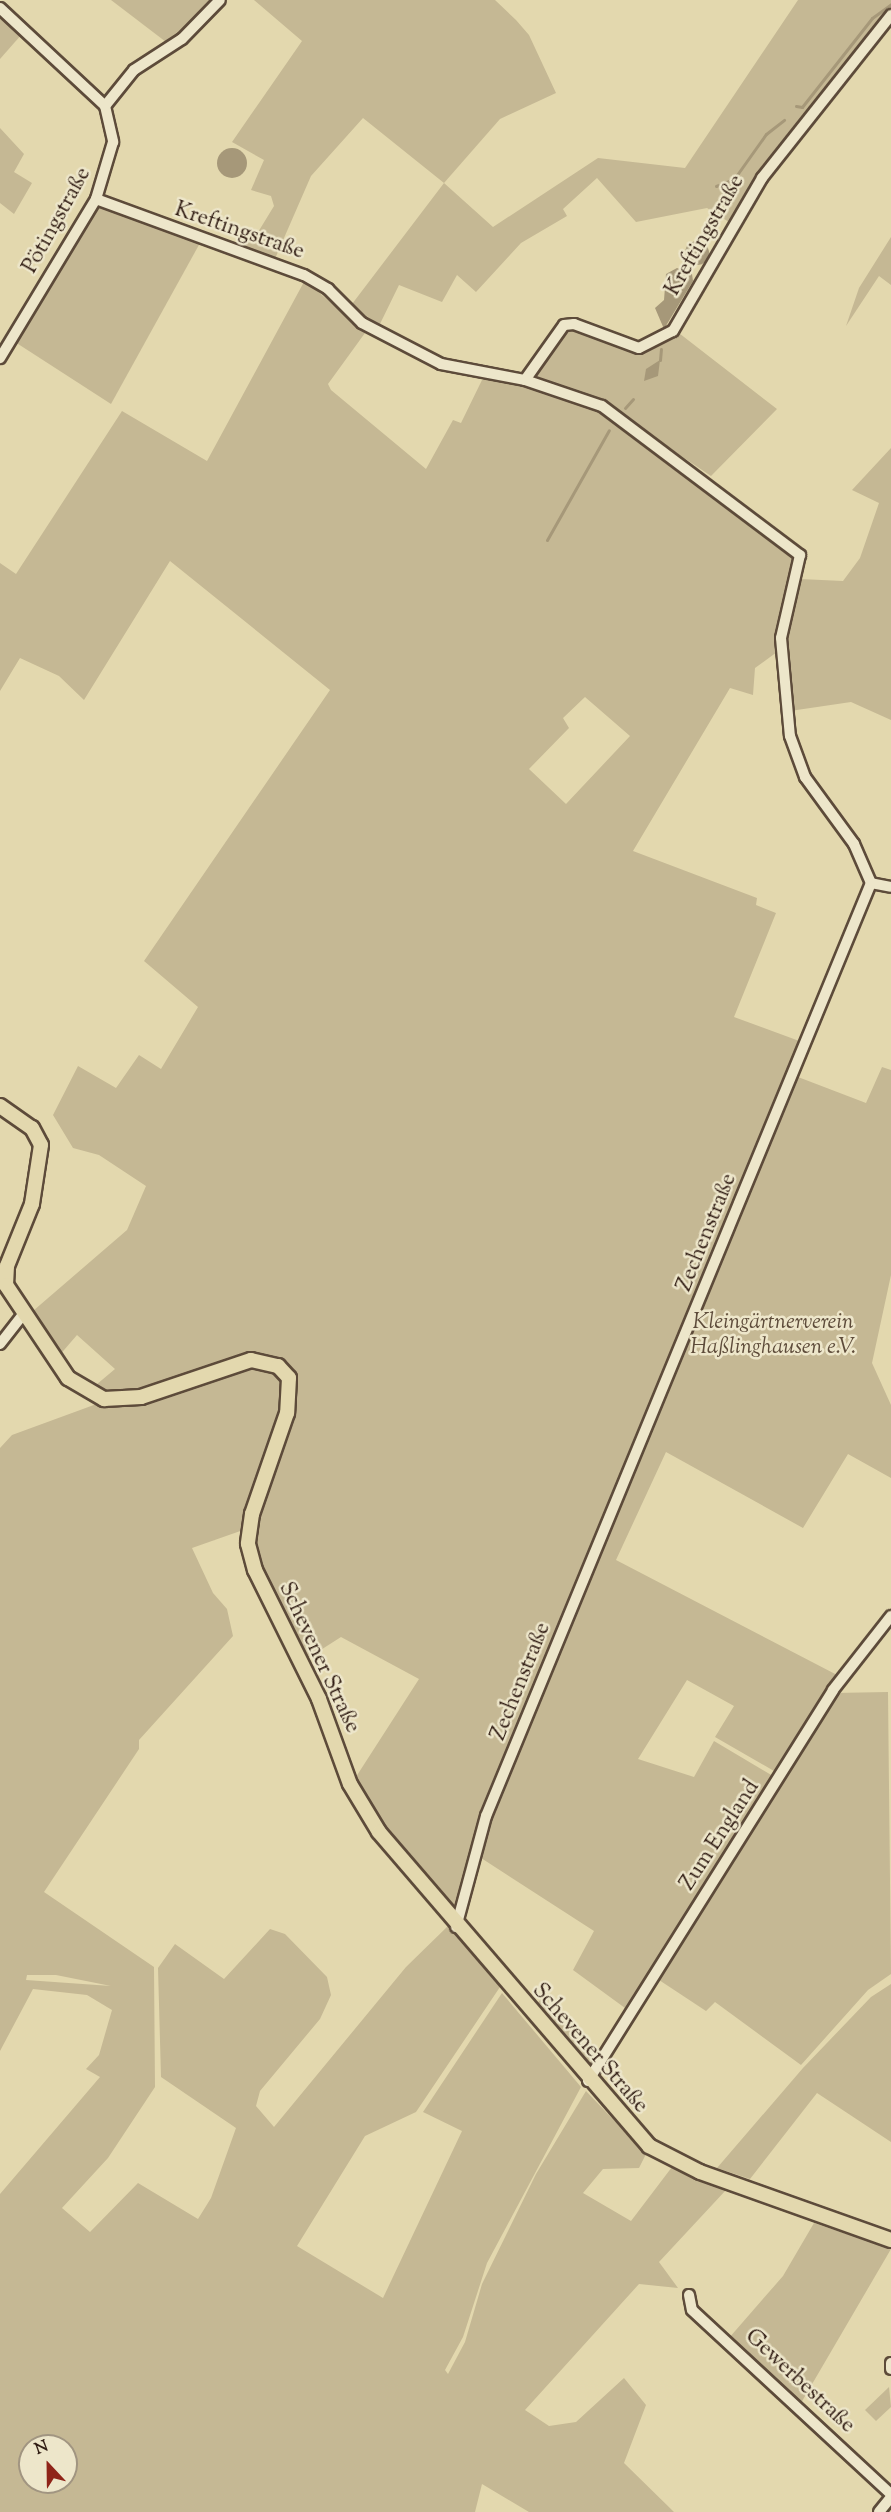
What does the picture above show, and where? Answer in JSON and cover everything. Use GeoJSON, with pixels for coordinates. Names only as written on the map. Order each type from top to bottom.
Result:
{"type":"FeatureCollection","features":[{"type":"Feature","properties":{"kind":"main road","name":"Schevener Straße"},"geometry":{"type":"LineString","coordinates":[[0,1106],[32,1128],[41,1145],[38,1174],[6,1274],[9,1291],[68,1378],[104,1399],[141,1397],[251,1360],[284,1370],[292,1390],[287,1413],[252,1514],[248,1544],[255,1570],[319,1699],[360,1803],[456,1927],[588,2081],[649,2146],[700,2172],[891,2240]]}},
{"type":"Feature","properties":{"kind":"street"},"geometry":{"type":"LineString","coordinates":[[0,8],[105,106],[135,70],[182,39],[220,0]]}},
{"type":"Feature","properties":{"kind":"street","name":"Kreftingstraße"},"geometry":{"type":"LineString","coordinates":[[525,380],[564,325],[574,324],[639,348],[673,331],[762,178],[891,15]]}},
{"type":"Feature","properties":{"kind":"street","name":"Pötingstraße"},"geometry":{"type":"LineString","coordinates":[[0,358],[96,199],[113,142],[105,106]]}},
{"type":"Feature","properties":{"kind":"street","name":"Kreftingstraße"},"geometry":{"type":"LineString","coordinates":[[96,199],[304,275],[328,289],[363,323],[441,364],[525,380],[602,406],[800,555],[781,638],[790,736],[805,777],[854,844],[871,883]]}},
{"type":"Feature","properties":{"kind":"street"},"geometry":{"type":"LineString","coordinates":[[871,883],[891,887]]}},
{"type":"Feature","properties":{"kind":"street","name":"Zechenstraße"},"geometry":{"type":"LineString","coordinates":[[456,1927],[486,1816],[871,883]]}},
{"type":"Feature","properties":{"kind":"street"},"geometry":{"type":"LineString","coordinates":[[0,1344],[25,1312]]}},
{"type":"Feature","properties":{"kind":"street","name":"Zum England"},"geometry":{"type":"LineString","coordinates":[[588,2081],[833,1690],[891,1616]]}},
{"type":"Feature","properties":{"kind":"street","name":"Gewerbestraße"},"geometry":{"type":"LineString","coordinates":[[689,2295],[692,2310],[891,2495]]}},
{"type":"Feature","properties":{"kind":"street"},"geometry":{"type":"LineString","coordinates":[[891,2363],[891,2369]]}},
{"type":"Feature","properties":{"kind":"street"},"geometry":{"type":"LineString","coordinates":[[879,2512],[891,2495]]}},
{"type":"Feature","properties":{"kind":"green space"},"geometry":{"type":"Polygon","coordinates":[[[111,0],[217,0],[170,45],[111,0]]]}},
{"type":"Feature","properties":{"kind":"green space"},"geometry":{"type":"Polygon","coordinates":[[[254,0],[495,0],[529,35],[556,93],[500,119],[444,183],[363,118],[311,176],[274,261],[243,250],[245,240],[252,242],[274,206],[271,196],[251,190],[264,160],[232,142],[302,41],[254,0]]]}},
{"type":"Feature","properties":{"kind":"green space"},"geometry":{"type":"Polygon","coordinates":[[[798,0],[891,0],[891,11],[825,87],[732,224],[707,208],[636,222],[597,178],[563,209],[567,216],[521,243],[476,292],[457,275],[442,302],[399,285],[378,328],[349,308],[444,183],[493,227],[598,158],[685,168],[798,0]]]}},
{"type":"Feature","properties":{"kind":"green space"},"geometry":{"type":"Polygon","coordinates":[[[0,13],[22,34],[0,59],[0,13]]]}},
{"type":"Feature","properties":{"kind":"green space"},"geometry":{"type":"Polygon","coordinates":[[[0,128],[24,154],[14,172],[32,183],[14,214],[0,203],[0,128]]]}},
{"type":"Feature","properties":{"kind":"green space"},"geometry":{"type":"Polygon","coordinates":[[[99,203],[200,243],[111,404],[15,342],[99,203]]]}},
{"type":"Feature","properties":{"kind":"green space"},"geometry":{"type":"Polygon","coordinates":[[[891,237],[891,285],[879,276],[846,326],[859,288],[891,237]]]}},
{"type":"Feature","properties":{"kind":"green space","name":"Kleingärtnerverein Haßlinghausen e.V."},"geometry":{"type":"Polygon","coordinates":[[[305,280],[365,333],[328,384],[331,390],[426,469],[453,420],[461,423],[482,380],[511,379],[600,409],[794,554],[777,652],[755,668],[753,695],[730,688],[633,851],[757,898],[756,905],[776,913],[734,1017],[802,1042],[665,1394],[798,1077],[866,1103],[882,1067],[891,1070],[891,1275],[872,1363],[891,1405],[891,1478],[848,1454],[803,1528],[666,1452],[616,1560],[839,1676],[781,1775],[715,1737],[734,1706],[687,1680],[638,1759],[694,1777],[714,1741],[778,1779],[625,2008],[573,1970],[594,1931],[478,1856],[501,1797],[489,1797],[453,1915],[389,1838],[354,1780],[419,1679],[341,1637],[305,1660],[273,1601],[251,1543],[255,1514],[294,1391],[268,1360],[140,1394],[105,1395],[90,1390],[115,1369],[77,1335],[58,1357],[33,1311],[127,1230],[146,1186],[99,1155],[73,1148],[53,1115],[78,1066],[116,1088],[139,1055],[161,1069],[198,1007],[144,961],[330,690],[170,561],[84,700],[59,676],[20,658],[0,691],[0,563],[16,574],[122,411],[207,461],[305,280]],[[585,697],[563,718],[569,728],[529,769],[566,804],[630,736],[585,697]]]}},
{"type":"Feature","properties":{"kind":"green space"},"geometry":{"type":"Polygon","coordinates":[[[675,330],[777,409],[711,476],[595,398],[536,376],[535,366],[563,332],[581,331],[638,350],[652,348],[675,330]]]}},
{"type":"Feature","properties":{"kind":"green space"},"geometry":{"type":"Polygon","coordinates":[[[891,448],[891,720],[851,702],[790,711],[783,639],[800,579],[843,581],[860,558],[879,503],[852,490],[891,448]]]}},
{"type":"Feature","properties":{"kind":"green space"},"geometry":{"type":"Polygon","coordinates":[[[251,1362],[276,1368],[290,1390],[246,1529],[192,1548],[213,1593],[227,1609],[233,1636],[139,1740],[139,1749],[44,1892],[154,1967],[155,2087],[108,2158],[62,2208],[90,2232],[138,2183],[198,2219],[211,2198],[236,2128],[161,2077],[158,1968],[175,1944],[224,1979],[270,1929],[285,1934],[327,1977],[331,1995],[320,2019],[260,2091],[256,2106],[274,2127],[406,1967],[449,1925],[500,1987],[416,2112],[365,2136],[297,2246],[383,2298],[462,2131],[423,2112],[502,1993],[581,2087],[487,2263],[463,2337],[445,2370],[448,2374],[465,2342],[482,2284],[536,2174],[586,2091],[646,2154],[639,2168],[603,2169],[583,2193],[631,2221],[672,2167],[726,2190],[659,2262],[678,2288],[639,2284],[525,2410],[549,2426],[576,2422],[624,2378],[646,2405],[624,2463],[674,2512],[529,2512],[482,2484],[475,2512],[0,2512],[0,2194],[100,2077],[86,2069],[99,2055],[112,2010],[87,1995],[33,1989],[0,2051],[0,1448],[12,1435],[102,1402],[251,1362]],[[27,1975],[26,1980],[111,1986],[56,1975],[27,1975]]]}},
{"type":"Feature","properties":{"kind":"green space"},"geometry":{"type":"Polygon","coordinates":[[[888,1692],[891,1974],[868,1990],[801,2065],[715,2002],[706,2011],[656,1978],[834,1693],[888,1692]]]}},
{"type":"Feature","properties":{"kind":"green space"},"geometry":{"type":"Polygon","coordinates":[[[891,1984],[891,2142],[817,2093],[750,2179],[717,2168],[803,2068],[871,1997],[891,1984]]]}},
{"type":"Feature","properties":{"kind":"green space"},"geometry":{"type":"Polygon","coordinates":[[[541,1999],[600,2062],[588,2070],[535,2006],[541,1999]]]}},
{"type":"Feature","properties":{"kind":"green space"},"geometry":{"type":"Polygon","coordinates":[[[814,2223],[891,2249],[801,2403],[729,2338],[783,2276],[814,2223]]]}},
{"type":"Feature","properties":{"kind":"green space"},"geometry":{"type":"Polygon","coordinates":[[[889,2387],[891,2407],[876,2421],[865,2410],[889,2387]]]}},
{"type":"Feature","properties":{"kind":"shaded area"},"geometry":{"type":"Polygon","coordinates":[[[232,148],[242,153],[247,163],[242,173],[232,178],[222,173],[217,163],[222,153],[232,148]]]}},
{"type":"Feature","properties":{"kind":"shaded area"},"geometry":{"type":"Polygon","coordinates":[[[697,241],[706,244],[709,253],[706,262],[697,265],[688,262],[685,253],[688,244],[697,241]]]}},
{"type":"Feature","properties":{"kind":"shaded area"},"geometry":{"type":"Polygon","coordinates":[[[677,268],[692,274],[693,281],[664,329],[655,308],[664,300],[666,274],[677,268]]]}},
{"type":"Feature","properties":{"kind":"shaded area"},"geometry":{"type":"Polygon","coordinates":[[[660,360],[658,376],[644,381],[646,369],[660,360]]]}},
{"type":"Feature","properties":{"kind":"waterway"},"geometry":{"type":"LineString","coordinates":[[796,106],[802,107],[872,18],[891,4]]}},
{"type":"Feature","properties":{"kind":"waterway"},"geometry":{"type":"LineString","coordinates":[[716,186],[734,179],[766,134],[784,120]]}},
{"type":"Feature","properties":{"kind":"waterway"},"geometry":{"type":"LineString","coordinates":[[660,360],[661,349]]}},
{"type":"Feature","properties":{"kind":"waterway"},"geometry":{"type":"LineString","coordinates":[[625,408],[633,399]]}},
{"type":"Feature","properties":{"kind":"waterway"},"geometry":{"type":"LineString","coordinates":[[547,540],[609,430]]}}]}
